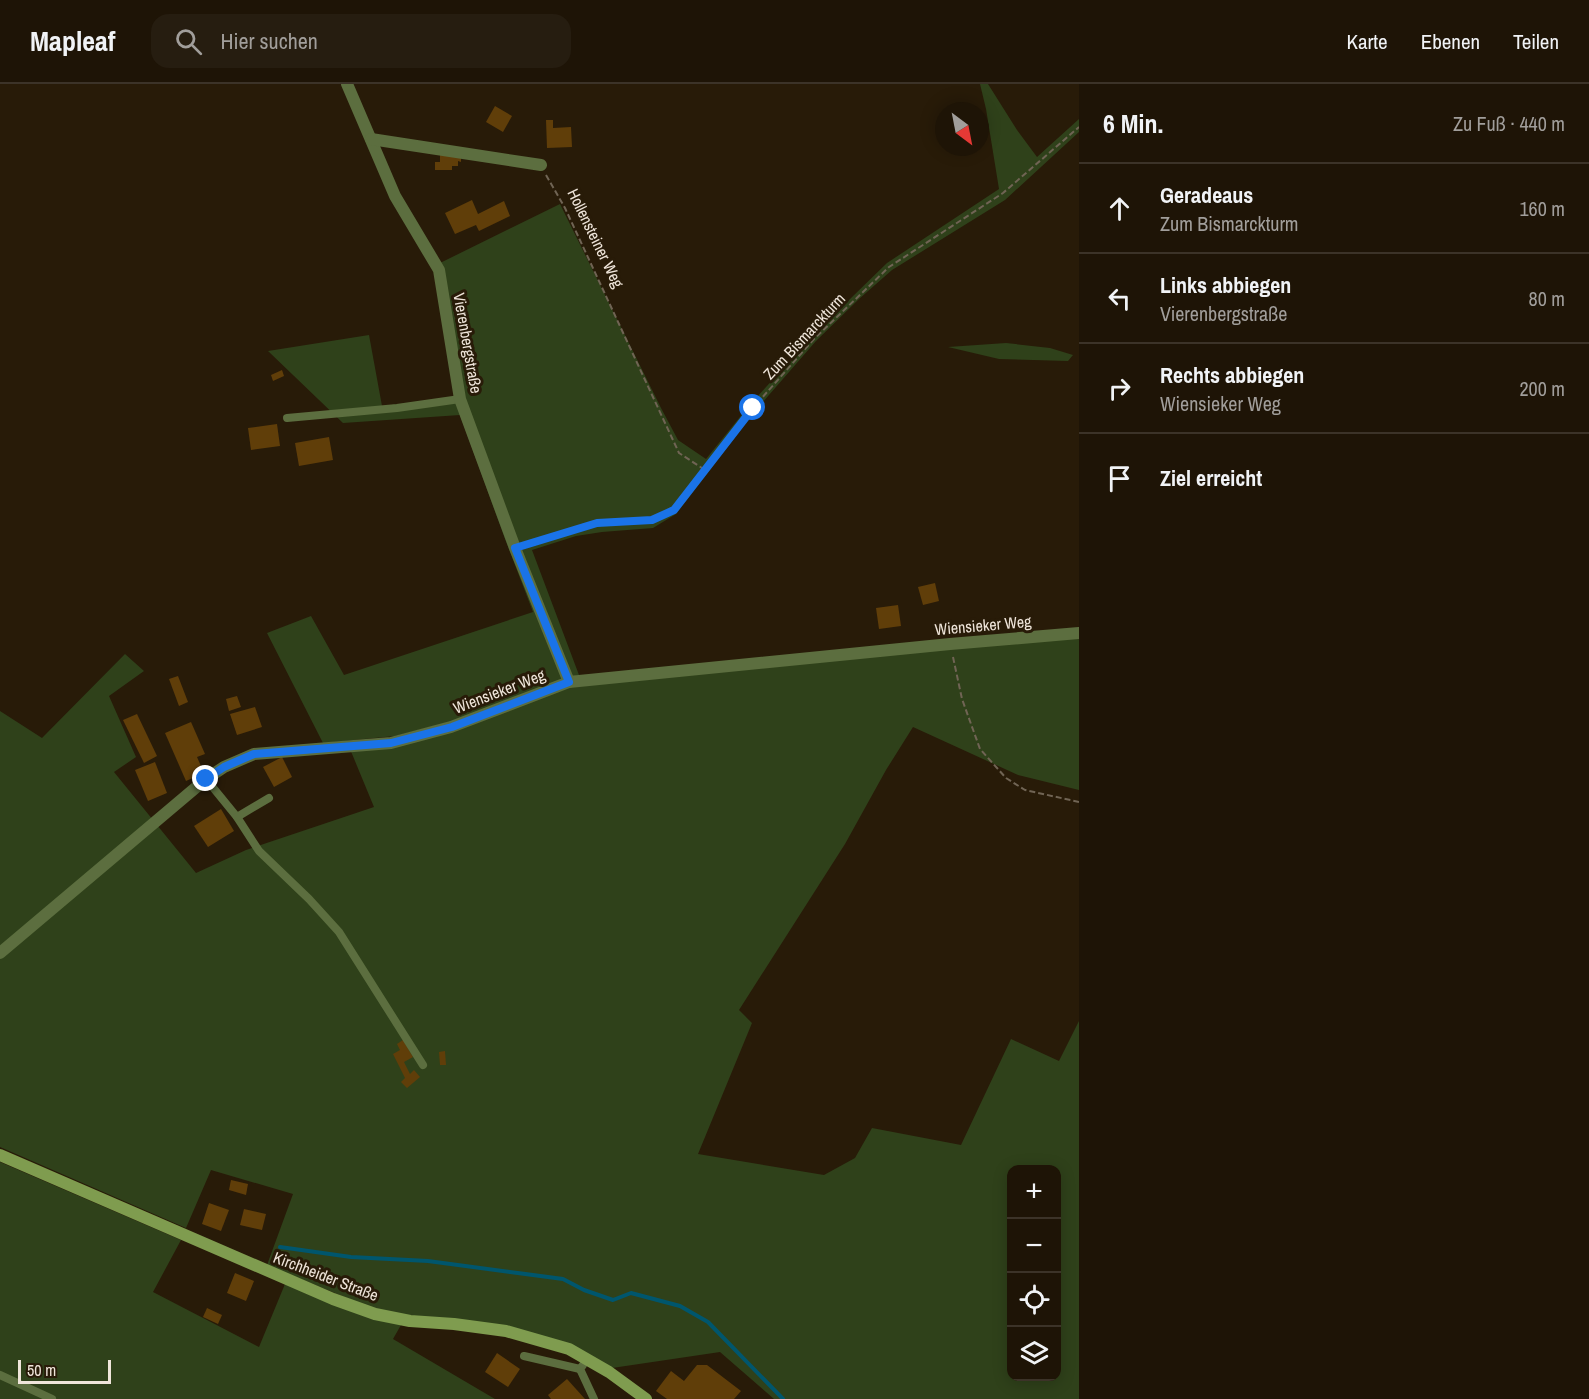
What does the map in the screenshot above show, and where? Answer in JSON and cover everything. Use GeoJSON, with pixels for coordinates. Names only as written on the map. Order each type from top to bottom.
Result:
{"type":"FeatureCollection","features":[{"type":"Feature","properties":{"kind":"main road","name":"Kirchheider Straße"},"geometry":{"type":"LineString","coordinates":[[0,1155],[333,1299],[375,1314],[410,1321],[506,1331],[569,1349],[583,1364],[609,1372],[646,1399]]}},
{"type":"Feature","properties":{"kind":"street","name":"Vierenbergstraße"},"geometry":{"type":"LineString","coordinates":[[346,84],[395,196],[439,270],[460,399],[515,548],[569,682]]}},
{"type":"Feature","properties":{"kind":"street"},"geometry":{"type":"LineString","coordinates":[[370,140],[540,165]]}},
{"type":"Feature","properties":{"kind":"street","name":"Wiensieker Weg"},"geometry":{"type":"LineString","coordinates":[[0,953],[206,779],[224,767],[254,754],[391,743],[452,727],[569,682],[1079,633]]}},
{"type":"Feature","properties":{"kind":"lane"},"geometry":{"type":"LineString","coordinates":[[287,418],[397,408],[460,399]]}},
{"type":"Feature","properties":{"kind":"lane"},"geometry":{"type":"LineString","coordinates":[[206,779],[237,817],[259,851],[309,899],[339,932],[423,1065]]}},
{"type":"Feature","properties":{"kind":"lane"},"geometry":{"type":"LineString","coordinates":[[237,817],[269,798]]}},
{"type":"Feature","properties":{"kind":"lane"},"geometry":{"type":"LineString","coordinates":[[524,1356],[583,1364],[594,1399]]}},
{"type":"Feature","properties":{"kind":"lane"},"geometry":{"type":"LineString","coordinates":[[0,1376],[52,1399]]}},
{"type":"Feature","properties":{"kind":"path","name":"Zum Bismarckturm"},"geometry":{"type":"LineString","coordinates":[[515,548],[597,523],[652,520],[674,510],[753,408],[814,339],[889,267],[1003,193],[1079,127]]}},
{"type":"Feature","properties":{"kind":"path","name":"Hollensteiner Weg"},"geometry":{"type":"LineString","coordinates":[[540,165],[565,208],[679,453],[705,470]]}},
{"type":"Feature","properties":{"kind":"path"},"geometry":{"type":"LineString","coordinates":[[950,644],[962,699],[980,749],[1006,778],[1025,790],[1079,802]]}},
{"type":"Feature","properties":{"kind":"green space"},"geometry":{"type":"Polygon","coordinates":[[[980,84],[988,84],[1037,157],[1079,119],[1079,132],[1005,200],[892,270],[859,299],[816,341],[756,410],[676,514],[653,528],[576,536],[532,550],[579,675],[560,680],[453,721],[395,736],[323,743],[267,633],[311,616],[344,675],[533,612],[460,415],[343,423],[268,351],[369,335],[382,406],[456,398],[440,263],[560,204],[678,440],[706,459],[748,407],[811,337],[887,263],[999,189],[989,127],[989,102],[984,102],[980,84]]]}},
{"type":"Feature","properties":{"kind":"green space"},"geometry":{"type":"Polygon","coordinates":[[[1006,343],[1050,348],[1073,355],[1068,361],[999,359],[948,347],[1006,343]]]}},
{"type":"Feature","properties":{"kind":"green space"},"geometry":{"type":"Polygon","coordinates":[[[1079,635],[1079,790],[1018,775],[913,727],[845,844],[739,1010],[752,1023],[698,1154],[824,1175],[855,1158],[872,1128],[961,1145],[1011,1039],[1059,1061],[1079,1021],[1079,1399],[774,1399],[720,1352],[612,1368],[572,1345],[376,1310],[267,1265],[293,1194],[211,1170],[186,1228],[0,1147],[0,711],[42,738],[125,654],[144,671],[109,696],[136,757],[114,772],[196,873],[246,850],[374,807],[350,749],[386,746],[570,686],[1079,635]]]}},
{"type":"Feature","properties":{"kind":"green space"},"geometry":{"type":"Polygon","coordinates":[[[0,1162],[181,1240],[153,1292],[259,1347],[285,1284],[401,1325],[393,1339],[495,1399],[0,1399],[0,1162]]]}},
{"type":"Feature","properties":{"kind":"building"},"geometry":{"type":"Polygon","coordinates":[[[495,106],[512,116],[503,132],[486,122],[495,106]]]}},
{"type":"Feature","properties":{"kind":"building"},"geometry":{"type":"Polygon","coordinates":[[[546,120],[553,120],[553,128],[571,127],[572,147],[547,148],[546,120]]]}},
{"type":"Feature","properties":{"kind":"building"},"geometry":{"type":"Polygon","coordinates":[[[440,155],[461,157],[461,162],[458,161],[458,166],[452,166],[452,170],[435,170],[435,162],[440,162],[440,155]]]}},
{"type":"Feature","properties":{"kind":"building"},"geometry":{"type":"Polygon","coordinates":[[[472,200],[478,214],[504,201],[510,216],[479,231],[476,225],[455,234],[445,213],[472,200]]]}},
{"type":"Feature","properties":{"kind":"building"},"geometry":{"type":"Polygon","coordinates":[[[282,370],[284,376],[273,381],[271,375],[282,370]]]}},
{"type":"Feature","properties":{"kind":"building"},"geometry":{"type":"Polygon","coordinates":[[[277,424],[280,446],[251,450],[248,428],[277,424]]]}},
{"type":"Feature","properties":{"kind":"building"},"geometry":{"type":"Polygon","coordinates":[[[329,437],[333,460],[299,466],[295,443],[329,437]]]}},
{"type":"Feature","properties":{"kind":"building"},"geometry":{"type":"Polygon","coordinates":[[[935,583],[939,601],[923,605],[918,587],[935,583]]]}},
{"type":"Feature","properties":{"kind":"building"},"geometry":{"type":"Polygon","coordinates":[[[898,605],[901,626],[879,629],[876,608],[898,605]]]}},
{"type":"Feature","properties":{"kind":"building"},"geometry":{"type":"Polygon","coordinates":[[[178,676],[188,702],[179,706],[169,679],[178,676]]]}},
{"type":"Feature","properties":{"kind":"building"},"geometry":{"type":"Polygon","coordinates":[[[237,696],[241,707],[229,711],[226,699],[237,696]]]}},
{"type":"Feature","properties":{"kind":"building"},"geometry":{"type":"Polygon","coordinates":[[[255,707],[262,727],[237,735],[230,714],[255,707]]]}},
{"type":"Feature","properties":{"kind":"building"},"geometry":{"type":"Polygon","coordinates":[[[137,714],[157,756],[144,763],[123,720],[137,714]]]}},
{"type":"Feature","properties":{"kind":"building"},"geometry":{"type":"Polygon","coordinates":[[[191,722],[205,754],[197,757],[204,773],[186,781],[165,733],[191,722]]]}},
{"type":"Feature","properties":{"kind":"building"},"geometry":{"type":"Polygon","coordinates":[[[282,757],[292,777],[274,787],[263,767],[282,757]]]}},
{"type":"Feature","properties":{"kind":"building"},"geometry":{"type":"Polygon","coordinates":[[[155,762],[167,793],[148,801],[135,770],[155,762]]]}},
{"type":"Feature","properties":{"kind":"building"},"geometry":{"type":"Polygon","coordinates":[[[221,809],[234,831],[208,847],[194,826],[221,809]]]}},
{"type":"Feature","properties":{"kind":"building"},"geometry":{"type":"Polygon","coordinates":[[[403,1040],[413,1057],[404,1062],[410,1074],[414,1070],[420,1077],[407,1088],[401,1082],[405,1078],[393,1054],[400,1050],[397,1044],[403,1040]]]}},
{"type":"Feature","properties":{"kind":"building"},"geometry":{"type":"Polygon","coordinates":[[[445,1051],[446,1065],[440,1065],[439,1052],[445,1051]]]}},
{"type":"Feature","properties":{"kind":"building"},"geometry":{"type":"Polygon","coordinates":[[[231,1180],[248,1184],[246,1195],[229,1190],[231,1180]]]}},
{"type":"Feature","properties":{"kind":"building"},"geometry":{"type":"Polygon","coordinates":[[[209,1203],[229,1210],[221,1231],[202,1224],[209,1203]]]}},
{"type":"Feature","properties":{"kind":"building"},"geometry":{"type":"Polygon","coordinates":[[[244,1209],[266,1214],[262,1230],[240,1225],[244,1209]]]}},
{"type":"Feature","properties":{"kind":"building"},"geometry":{"type":"Polygon","coordinates":[[[235,1273],[254,1281],[246,1301],[227,1293],[235,1273]]]}},
{"type":"Feature","properties":{"kind":"building"},"geometry":{"type":"Polygon","coordinates":[[[207,1308],[222,1315],[218,1324],[203,1317],[207,1308]]]}},
{"type":"Feature","properties":{"kind":"building"},"geometry":{"type":"Polygon","coordinates":[[[497,1353],[520,1369],[508,1387],[485,1372],[497,1353]]]}},
{"type":"Feature","properties":{"kind":"building"},"geometry":{"type":"Polygon","coordinates":[[[697,1365],[707,1365],[741,1391],[734,1399],[667,1399],[656,1391],[671,1371],[684,1381],[697,1365]]]}},
{"type":"Feature","properties":{"kind":"building"},"geometry":{"type":"Polygon","coordinates":[[[567,1379],[585,1399],[551,1399],[548,1395],[567,1379]]]}},
{"type":"Feature","properties":{"kind":"waterway"},"geometry":{"type":"LineString","coordinates":[[280,1247],[351,1257],[428,1261],[563,1279],[584,1290],[613,1300],[631,1293],[680,1306],[708,1322],[783,1399]]}},
{"type":"Feature","properties":{"kind":"route"},"geometry":{"type":"LineString","coordinates":[[206,779],[224,767],[254,754],[391,743],[452,727],[569,682],[515,548],[597,523],[652,520],[674,510],[753,408]]}}]}
